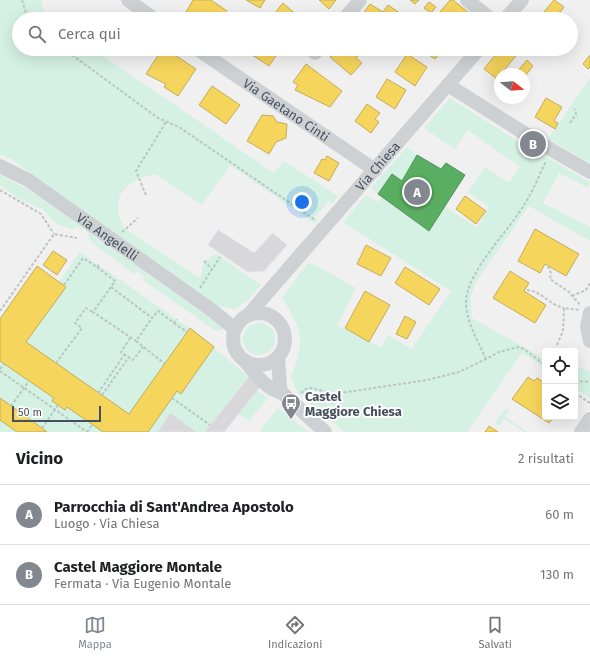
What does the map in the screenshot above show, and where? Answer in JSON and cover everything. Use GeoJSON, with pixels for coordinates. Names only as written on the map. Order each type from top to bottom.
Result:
{"type":"FeatureCollection","features":[{"type":"Feature","properties":{"kind":"street"},"geometry":{"type":"LineString","coordinates":[[128,0],[144,12]]}},
{"type":"Feature","properties":{"kind":"street"},"geometry":{"type":"LineString","coordinates":[[350,12],[360,0]]}},
{"type":"Feature","properties":{"kind":"street"},"geometry":{"type":"LineString","coordinates":[[467,0],[482,12]]}},
{"type":"Feature","properties":{"kind":"street"},"geometry":{"type":"LineString","coordinates":[[511,12],[522,0]]}},
{"type":"Feature","properties":{"kind":"street","name":"Via Gaetano Cinti"},"geometry":{"type":"LineString","coordinates":[[208,56],[375,170]]}},
{"type":"Feature","properties":{"kind":"street","name":"Via Chiesa"},"geometry":{"type":"LineString","coordinates":[[242,321],[473,56]]}},
{"type":"Feature","properties":{"kind":"street"},"geometry":{"type":"LineString","coordinates":[[448,85],[543,145],[590,172]]}},
{"type":"Feature","properties":{"kind":"street","name":"Via Angelelli"},"geometry":{"type":"LineString","coordinates":[[0,166],[28,180],[213,311],[242,321]]}},
{"type":"Feature","properties":{"kind":"street"},"geometry":{"type":"LineString","coordinates":[[273,316],[272,299],[276,283]]}},
{"type":"Feature","properties":{"kind":"street"},"geometry":{"type":"LineString","coordinates":[[583,309],[590,341]]}},
{"type":"Feature","properties":{"kind":"street"},"geometry":{"type":"LineString","coordinates":[[245,361],[262,365],[271,362],[283,351],[285,335],[279,321],[273,316],[261,313],[242,321],[233,340],[236,352],[256,375],[276,392],[282,394],[325,432]]}},
{"type":"Feature","properties":{"kind":"street"},"geometry":{"type":"LineString","coordinates":[[278,357],[280,388],[282,394]]}},
{"type":"Feature","properties":{"kind":"street"},"geometry":{"type":"LineString","coordinates":[[582,432],[590,419]]}},
{"type":"Feature","properties":{"kind":"path"},"geometry":{"type":"LineString","coordinates":[[22,0],[26,12]]}},
{"type":"Feature","properties":{"kind":"path"},"geometry":{"type":"LineString","coordinates":[[74,56],[158,118],[179,127],[319,223]]}},
{"type":"Feature","properties":{"kind":"path"},"geometry":{"type":"LineString","coordinates":[[570,123],[576,114],[575,109]]}},
{"type":"Feature","properties":{"kind":"path"},"geometry":{"type":"LineString","coordinates":[[146,195],[136,171],[166,122]]}},
{"type":"Feature","properties":{"kind":"path"},"geometry":{"type":"LineString","coordinates":[[486,360],[468,315],[466,302],[468,287],[491,251],[524,206],[546,159]]}},
{"type":"Feature","properties":{"kind":"path"},"geometry":{"type":"LineString","coordinates":[[0,190],[41,214],[54,234],[77,238]]}},
{"type":"Feature","properties":{"kind":"path"},"geometry":{"type":"LineString","coordinates":[[126,229],[138,218]]}},
{"type":"Feature","properties":{"kind":"path"},"geometry":{"type":"LineString","coordinates":[[0,310],[54,234]]}},
{"type":"Feature","properties":{"kind":"path"},"geometry":{"type":"LineString","coordinates":[[198,291],[220,257]]}},
{"type":"Feature","properties":{"kind":"path"},"geometry":{"type":"LineString","coordinates":[[64,285],[83,258],[115,281],[93,312]]}},
{"type":"Feature","properties":{"kind":"path"},"geometry":{"type":"LineString","coordinates":[[204,261],[212,269]]}},
{"type":"Feature","properties":{"kind":"path"},"geometry":{"type":"LineString","coordinates":[[548,266],[551,273],[550,279],[572,296],[583,309]]}},
{"type":"Feature","properties":{"kind":"path"},"geometry":{"type":"LineString","coordinates":[[572,296],[586,290],[590,283]]}},
{"type":"Feature","properties":{"kind":"path"},"geometry":{"type":"LineString","coordinates":[[111,287],[152,318]]}},
{"type":"Feature","properties":{"kind":"path"},"geometry":{"type":"LineString","coordinates":[[527,290],[535,291],[555,306],[583,309]]}},
{"type":"Feature","properties":{"kind":"path"},"geometry":{"type":"LineString","coordinates":[[56,363],[82,328],[76,323],[86,308],[165,364]]}},
{"type":"Feature","properties":{"kind":"path"},"geometry":{"type":"LineString","coordinates":[[557,345],[563,331],[564,308]]}},
{"type":"Feature","properties":{"kind":"path"},"geometry":{"type":"LineString","coordinates":[[136,342],[158,311],[187,332]]}},
{"type":"Feature","properties":{"kind":"path"},"geometry":{"type":"LineString","coordinates":[[174,323],[177,319]]}},
{"type":"Feature","properties":{"kind":"path"},"geometry":{"type":"LineString","coordinates":[[130,338],[121,352],[133,360],[143,347]]}},
{"type":"Feature","properties":{"kind":"path"},"geometry":{"type":"LineString","coordinates":[[297,396],[306,389],[312,388],[334,394],[427,380],[459,372],[486,360],[499,352],[518,347],[524,349],[542,363]]}},
{"type":"Feature","properties":{"kind":"path"},"geometry":{"type":"LineString","coordinates":[[98,393],[125,354]]}},
{"type":"Feature","properties":{"kind":"path"},"geometry":{"type":"LineString","coordinates":[[102,395],[129,357]]}},
{"type":"Feature","properties":{"kind":"path"},"geometry":{"type":"LineString","coordinates":[[4,364],[0,370],[55,410],[87,432],[92,425]]}},
{"type":"Feature","properties":{"kind":"path"},"geometry":{"type":"LineString","coordinates":[[11,406],[29,381]]}},
{"type":"Feature","properties":{"kind":"path"},"geometry":{"type":"LineString","coordinates":[[578,381],[590,382]]}},
{"type":"Feature","properties":{"kind":"path"},"geometry":{"type":"LineString","coordinates":[[578,395],[590,403]]}},
{"type":"Feature","properties":{"kind":"path"},"geometry":{"type":"LineString","coordinates":[[172,398],[210,425]]}},
{"type":"Feature","properties":{"kind":"path"},"geometry":{"type":"LineString","coordinates":[[42,428],[58,405]]}},
{"type":"Feature","properties":{"kind":"green space"},"geometry":{"type":"Polygon","coordinates":[[[0,0],[41,0],[45,12],[12,12],[12,56],[103,56],[274,173],[284,161],[338,196],[333,204],[329,201],[315,217],[318,220],[315,224],[230,165],[202,205],[155,174],[135,181],[122,192],[118,207],[124,228],[200,278],[204,261],[216,254],[261,285],[248,300],[235,309],[217,306],[11,159],[0,154],[0,0]]]}},
{"type":"Feature","properties":{"kind":"green space"},"geometry":{"type":"Polygon","coordinates":[[[590,78],[590,163],[548,139],[590,78]]]}},
{"type":"Feature","properties":{"kind":"green space"},"geometry":{"type":"Polygon","coordinates":[[[450,98],[539,155],[541,154],[590,182],[588,188],[559,173],[543,203],[590,227],[590,241],[529,206],[477,280],[470,298],[472,318],[542,357],[542,366],[522,353],[467,432],[344,432],[297,392],[291,377],[300,345],[300,336],[294,319],[282,298],[308,263],[315,265],[356,288],[337,325],[381,348],[388,335],[412,349],[451,291],[343,222],[366,195],[377,202],[382,198],[429,231],[445,207],[477,227],[489,207],[468,192],[485,167],[509,183],[520,167],[468,130],[455,149],[424,128],[450,98]]]}},
{"type":"Feature","properties":{"kind":"green space"},"geometry":{"type":"Polygon","coordinates":[[[407,147],[417,155],[402,181],[392,174],[378,194],[371,188],[407,147]]]}},
{"type":"Feature","properties":{"kind":"green space"},"geometry":{"type":"Polygon","coordinates":[[[0,174],[30,191],[226,329],[216,331],[143,280],[144,277],[137,271],[134,274],[91,242],[86,231],[78,227],[71,229],[57,224],[42,209],[18,198],[0,185],[0,174]]]}},
{"type":"Feature","properties":{"kind":"green space"},"geometry":{"type":"Polygon","coordinates":[[[80,252],[198,334],[260,387],[258,391],[268,398],[249,421],[239,414],[224,432],[0,432],[0,318],[37,266],[59,282],[80,252]]]}},
{"type":"Feature","properties":{"kind":"green space"},"geometry":{"type":"Polygon","coordinates":[[[256,323],[262,323],[271,327],[275,339],[271,351],[262,355],[256,355],[247,351],[243,342],[243,336],[247,327],[256,323]]]}},
{"type":"Feature","properties":{"kind":"green space"},"geometry":{"type":"Polygon","coordinates":[[[578,368],[590,371],[590,398],[578,390],[578,368]]]}},
{"type":"Feature","properties":{"kind":"green space"},"geometry":{"type":"Polygon","coordinates":[[[278,408],[308,432],[259,432],[278,408]]]}},
{"type":"Feature","properties":{"kind":"green space"},"geometry":{"type":"Polygon","coordinates":[[[506,408],[509,411],[505,417],[528,432],[524,432],[504,419],[499,426],[495,423],[506,408]]]}},
{"type":"Feature","properties":{"kind":"building: Abitazioni"},"geometry":{"type":"Polygon","coordinates":[[[193,0],[211,0],[227,11],[226,12],[186,12],[193,0]]]}},
{"type":"Feature","properties":{"kind":"building: Abitazioni"},"geometry":{"type":"Polygon","coordinates":[[[246,0],[265,0],[260,8],[246,0]]]}},
{"type":"Feature","properties":{"kind":"building: Abitazioni"},"geometry":{"type":"Polygon","coordinates":[[[319,0],[336,0],[329,9],[319,0]]]}},
{"type":"Feature","properties":{"kind":"building: Abitazioni"},"geometry":{"type":"Polygon","coordinates":[[[410,0],[419,0],[415,4],[410,0]]]}},
{"type":"Feature","properties":{"kind":"building: Abitazioni"},"geometry":{"type":"Polygon","coordinates":[[[450,0],[453,0],[468,12],[440,12],[450,0]]]}},
{"type":"Feature","properties":{"kind":"building: Abitazioni"},"geometry":{"type":"Polygon","coordinates":[[[554,0],[564,7],[560,12],[544,12],[554,0]]]}},
{"type":"Feature","properties":{"kind":"building: Abitazioni"},"geometry":{"type":"Polygon","coordinates":[[[429,2],[436,7],[432,12],[424,8],[429,2]]]}},
{"type":"Feature","properties":{"kind":"building: Abitazioni"},"geometry":{"type":"Polygon","coordinates":[[[283,3],[293,12],[276,12],[283,3]]]}},
{"type":"Feature","properties":{"kind":"building: Abitazioni"},"geometry":{"type":"Polygon","coordinates":[[[370,4],[383,12],[364,12],[370,4]]]}},
{"type":"Feature","properties":{"kind":"building: Abitazioni"},"geometry":{"type":"Polygon","coordinates":[[[388,5],[398,12],[383,12],[388,5]]]}},
{"type":"Feature","properties":{"kind":"building: Abitazioni"},"geometry":{"type":"Polygon","coordinates":[[[590,55],[590,67],[588,69],[583,64],[590,55]]]}},
{"type":"Feature","properties":{"kind":"building: Abitazioni"},"geometry":{"type":"Polygon","coordinates":[[[158,56],[176,56],[196,69],[178,96],[164,87],[166,84],[146,74],[158,56]]]}},
{"type":"Feature","properties":{"kind":"building: Abitazioni"},"geometry":{"type":"Polygon","coordinates":[[[254,56],[276,56],[269,66],[254,56]]]}},
{"type":"Feature","properties":{"kind":"building: Abitazioni"},"geometry":{"type":"Polygon","coordinates":[[[358,56],[356,58],[362,63],[351,75],[330,57],[358,56]]]}},
{"type":"Feature","properties":{"kind":"building: Abitazioni"},"geometry":{"type":"Polygon","coordinates":[[[406,56],[410,56],[427,67],[415,86],[395,72],[406,56]]]}},
{"type":"Feature","properties":{"kind":"building: Abitazioni"},"geometry":{"type":"Polygon","coordinates":[[[494,56],[516,56],[506,68],[494,68],[494,77],[484,69],[494,56]]]}},
{"type":"Feature","properties":{"kind":"building: Abitazioni"},"geometry":{"type":"Polygon","coordinates":[[[527,60],[533,66],[530,70],[530,68],[520,68],[527,60]]]}},
{"type":"Feature","properties":{"kind":"building: Abitazioni"},"geometry":{"type":"Polygon","coordinates":[[[306,64],[342,91],[330,107],[295,90],[298,85],[293,82],[306,64]]]}},
{"type":"Feature","properties":{"kind":"building: Abitazioni"},"geometry":{"type":"Polygon","coordinates":[[[387,79],[406,90],[395,109],[376,97],[387,79]]]}},
{"type":"Feature","properties":{"kind":"building: Abitazioni"},"geometry":{"type":"Polygon","coordinates":[[[212,86],[240,105],[226,124],[199,105],[212,86]]]}},
{"type":"Feature","properties":{"kind":"building: Abitazioni"},"geometry":{"type":"Polygon","coordinates":[[[546,98],[562,107],[554,121],[558,123],[555,129],[535,117],[546,98]]]}},
{"type":"Feature","properties":{"kind":"building: Abitazioni"},"geometry":{"type":"Polygon","coordinates":[[[367,104],[380,113],[375,119],[379,122],[371,133],[355,121],[367,104]]]}},
{"type":"Feature","properties":{"kind":"building: Abitazioni"},"geometry":{"type":"Polygon","coordinates":[[[262,115],[273,116],[277,122],[287,124],[286,138],[276,142],[269,154],[247,141],[262,115]]]}},
{"type":"Feature","properties":{"kind":"building: Abitazioni"},"geometry":{"type":"Polygon","coordinates":[[[327,156],[339,163],[329,181],[314,173],[322,159],[325,160],[327,156]]]}},
{"type":"Feature","properties":{"kind":"building: Abitazioni"},"geometry":{"type":"Polygon","coordinates":[[[465,196],[486,211],[476,224],[456,209],[465,196]]]}},
{"type":"Feature","properties":{"kind":"building: Abitazioni"},"geometry":{"type":"Polygon","coordinates":[[[535,229],[579,254],[566,276],[545,264],[540,273],[518,261],[535,229]]]}},
{"type":"Feature","properties":{"kind":"building: Abitazioni"},"geometry":{"type":"Polygon","coordinates":[[[366,245],[391,258],[381,276],[357,264],[366,245]]]}},
{"type":"Feature","properties":{"kind":"building: Abitazioni"},"geometry":{"type":"Polygon","coordinates":[[[53,251],[67,260],[57,275],[43,265],[53,251]]]}},
{"type":"Feature","properties":{"kind":"building: Abitazioni"},"geometry":{"type":"Polygon","coordinates":[[[37,266],[66,287],[26,342],[129,414],[190,328],[214,347],[181,394],[177,391],[148,432],[103,432],[67,407],[65,410],[52,401],[54,398],[0,361],[0,319],[37,266]]]}},
{"type":"Feature","properties":{"kind":"building: Abitazioni"},"geometry":{"type":"Polygon","coordinates":[[[405,267],[440,289],[429,305],[395,283],[405,267]]]}},
{"type":"Feature","properties":{"kind":"building: Abitazioni"},"geometry":{"type":"Polygon","coordinates":[[[510,271],[529,283],[524,291],[546,305],[535,323],[493,298],[510,271]]]}},
{"type":"Feature","properties":{"kind":"building: Abitazioni"},"geometry":{"type":"Polygon","coordinates":[[[365,291],[390,305],[369,342],[345,328],[365,291]]]}},
{"type":"Feature","properties":{"kind":"building: Abitazioni"},"geometry":{"type":"Polygon","coordinates":[[[405,316],[416,322],[407,339],[396,334],[405,316]]]}},
{"type":"Feature","properties":{"kind":"building: Abitazioni"},"geometry":{"type":"Polygon","coordinates":[[[528,377],[534,381],[537,378],[542,381],[542,418],[512,399],[528,377]]]}},
{"type":"Feature","properties":{"kind":"building: Abitazioni"},"geometry":{"type":"Polygon","coordinates":[[[0,398],[47,432],[17,432],[0,420],[0,398]]]}},
{"type":"Feature","properties":{"kind":"building: Abitazioni"},"geometry":{"type":"Polygon","coordinates":[[[544,420],[552,420],[549,423],[544,420]]]}},
{"type":"Feature","properties":{"kind":"building: Abitazioni"},"geometry":{"type":"Polygon","coordinates":[[[489,426],[498,432],[485,432],[489,426]]]}},
{"type":"Feature","properties":{"kind":"building: Pubblico"},"geometry":{"type":"Polygon","coordinates":[[[417,155],[441,169],[446,163],[465,175],[429,231],[378,194],[392,174],[402,181],[417,155]]]}},
{"type":"Feature","properties":{"kind":"building: Altro"},"geometry":{"type":"Polygon","coordinates":[[[218,230],[254,253],[273,233],[287,245],[264,271],[248,272],[208,245],[218,230]]]}},
{"type":"Feature","properties":{"kind":"building: Altro"},"geometry":{"type":"Polygon","coordinates":[[[249,377],[260,387],[224,432],[205,432],[249,377]]]}},
{"type":"Feature","properties":{"kind":"building: Altro"},"geometry":{"type":"Polygon","coordinates":[[[170,413],[196,432],[158,432],[170,413]]]}},
{"type":"Feature","properties":{"kind":"place","name":"Castel Maggiore Montale"},"geometry":{"type":"Point","coordinates":[533,144]}},
{"type":"Feature","properties":{"kind":"place","name":"Parrocchia di Sant'Andrea Apostolo"},"geometry":{"type":"Point","coordinates":[417,192]}},
{"type":"Feature","properties":{"kind":"place","name":"Castel Maggiore Chiesa"},"geometry":{"type":"Point","coordinates":[291,420]}}]}
